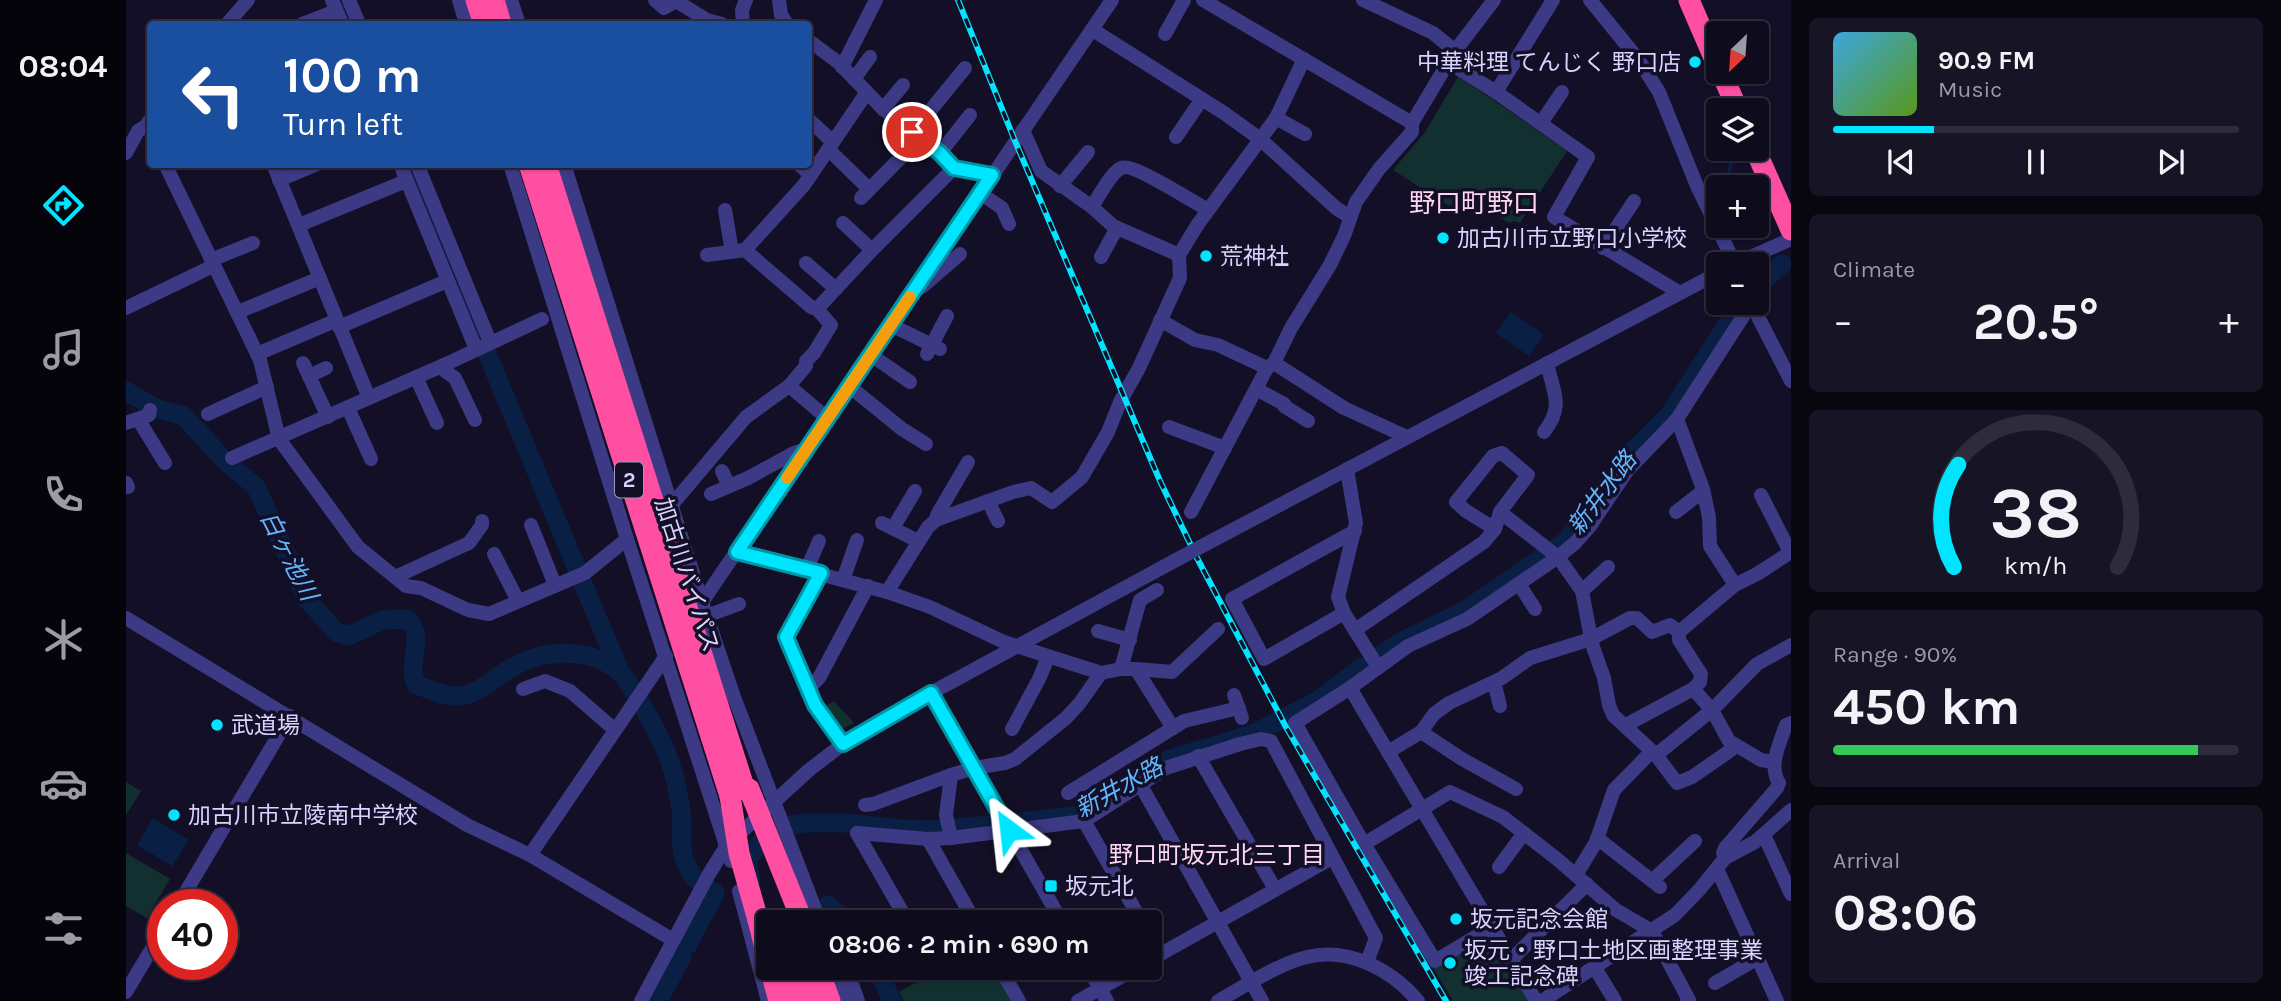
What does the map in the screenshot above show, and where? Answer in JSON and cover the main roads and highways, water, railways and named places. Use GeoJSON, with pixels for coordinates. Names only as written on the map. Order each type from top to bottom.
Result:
{"type":"FeatureCollection","features":[{"type":"Feature","properties":{"kind":"highway"},"geometry":{"type":"LineString","coordinates":[[476,0],[483,21]]}},
{"type":"Feature","properties":{"kind":"highway"},"geometry":{"type":"LineString","coordinates":[[494,0],[500,21]]}},
{"type":"Feature","properties":{"kind":"highway"},"geometry":{"type":"LineString","coordinates":[[1689,0],[1706,38]]}},
{"type":"Feature","properties":{"kind":"highway"},"geometry":{"type":"LineString","coordinates":[[1760,161],[1791,230]]}},
{"type":"Feature","properties":{"kind":"highway","name":"加古川バイパス"},"geometry":{"type":"LineString","coordinates":[[529,168],[742,792],[779,910]]}},
{"type":"Feature","properties":{"kind":"highway","name":"加古川バイパス"},"geometry":{"type":"LineString","coordinates":[[547,168],[729,738],[742,792]]}},
{"type":"Feature","properties":{"kind":"highway","name":"2"},"geometry":{"type":"LineString","coordinates":[[742,792],[779,910]]}},
{"type":"Feature","properties":{"kind":"highway"},"geometry":{"type":"LineString","coordinates":[[773,980],[779,1001]]}},
{"type":"Feature","properties":{"kind":"highway"},"geometry":{"type":"LineString","coordinates":[[789,980],[795,1001]]}},
{"type":"Feature","properties":{"kind":"highway"},"geometry":{"type":"LineString","coordinates":[[805,980],[812,1001]]}},
{"type":"Feature","properties":{"kind":"highway"},"geometry":{"type":"LineString","coordinates":[[822,980],[830,1001]]}},
{"type":"Feature","properties":{"kind":"water"},"geometry":{"type":"Polygon","coordinates":[[[1511,312],[1544,335],[1529,356],[1496,333],[1511,312]]]}},
{"type":"Feature","properties":{"kind":"water"},"geometry":{"type":"Polygon","coordinates":[[[153,818],[189,840],[172,866],[137,845],[153,818]]]}},
{"type":"Feature","properties":{"kind":"waterway"},"geometry":{"type":"LineString","coordinates":[[341,0],[350,21]]}},
{"type":"Feature","properties":{"kind":"waterway"},"geometry":{"type":"LineString","coordinates":[[1729,175],[1731,161]]}},
{"type":"Feature","properties":{"kind":"waterway"},"geometry":{"type":"LineString","coordinates":[[410,168],[620,672]]}},
{"type":"Feature","properties":{"kind":"waterway","name":"新井水路"},"geometry":{"type":"LineString","coordinates":[[1769,276],[1782,264]]}},
{"type":"Feature","properties":{"kind":"waterway","name":"新井水路"},"geometry":{"type":"LineString","coordinates":[[1380,656],[1404,640],[1464,611],[1566,541],[1630,454],[1669,415],[1733,315]]}},
{"type":"Feature","properties":{"kind":"waterway","name":"白ヶ池川"},"geometry":{"type":"LineString","coordinates":[[126,391],[158,409],[184,416],[224,460],[256,487],[307,599],[336,632],[348,636],[383,620],[407,619],[413,626],[416,641],[413,667],[416,685],[447,695],[465,695],[478,690],[521,663],[549,654],[593,657],[619,671],[653,725],[671,765],[681,810],[685,861],[696,879],[715,893],[687,946]]}},
{"type":"Feature","properties":{"kind":"waterway","name":"新井水路"},"geometry":{"type":"LineString","coordinates":[[1021,822],[1079,815],[1170,759],[1255,733],[1317,701],[1362,667]]}},
{"type":"Feature","properties":{"kind":"waterway","name":"新井水路"},"geometry":{"type":"LineString","coordinates":[[751,880],[747,860],[772,828],[806,823],[847,823],[937,830],[990,825]]}},
{"type":"Feature","properties":{"kind":"waterway","name":"白ヶ池川"},"geometry":{"type":"LineString","coordinates":[[828,905],[834,910]]}},
{"type":"Feature","properties":{"kind":"waterway","name":"新井水路"},"geometry":{"type":"LineString","coordinates":[[658,1001],[682,957]]}},
{"type":"Feature","properties":{"kind":"waterway","name":"白ヶ池川"},"geometry":{"type":"LineString","coordinates":[[882,980],[892,1001]]}},
{"type":"Feature","properties":{"kind":"railway"},"geometry":{"type":"LineString","coordinates":[[958,0],[1160,481],[1196,556],[1286,727],[1446,1001]]}},
{"type":"Feature","properties":{"kind":"place","name":"中華料理 てんじく 野口店"},"geometry":{"type":"Point","coordinates":[1695,62]}},
{"type":"Feature","properties":{"kind":"place","name":"加古川市立野口小学校"},"geometry":{"type":"Point","coordinates":[1443,238]}},
{"type":"Feature","properties":{"kind":"place","name":"荒神社"},"geometry":{"type":"Point","coordinates":[1206,256]}},
{"type":"Feature","properties":{"kind":"place","name":"武道場"},"geometry":{"type":"Point","coordinates":[217,725]}},
{"type":"Feature","properties":{"kind":"place","name":"加古川市立陵南中学校"},"geometry":{"type":"Point","coordinates":[174,815]}},
{"type":"Feature","properties":{"kind":"place","name":"坂元北"},"geometry":{"type":"Point","coordinates":[1051,886]}},
{"type":"Feature","properties":{"kind":"place","name":"坂元記念会館"},"geometry":{"type":"Point","coordinates":[1456,919]}},
{"type":"Feature","properties":{"kind":"place","name":"坂元・野口土地区画整理事業 竣工記念碑"},"geometry":{"type":"Point","coordinates":[1450,963]}},
{"type":"Feature","properties":{"kind":"district","name":"野口町野口"},"geometry":{"type":"Point","coordinates":[1474,203]}},
{"type":"Feature","properties":{"kind":"district","name":"野口町坂元北三丁目"},"geometry":{"type":"Point","coordinates":[1217,855]}}]}
